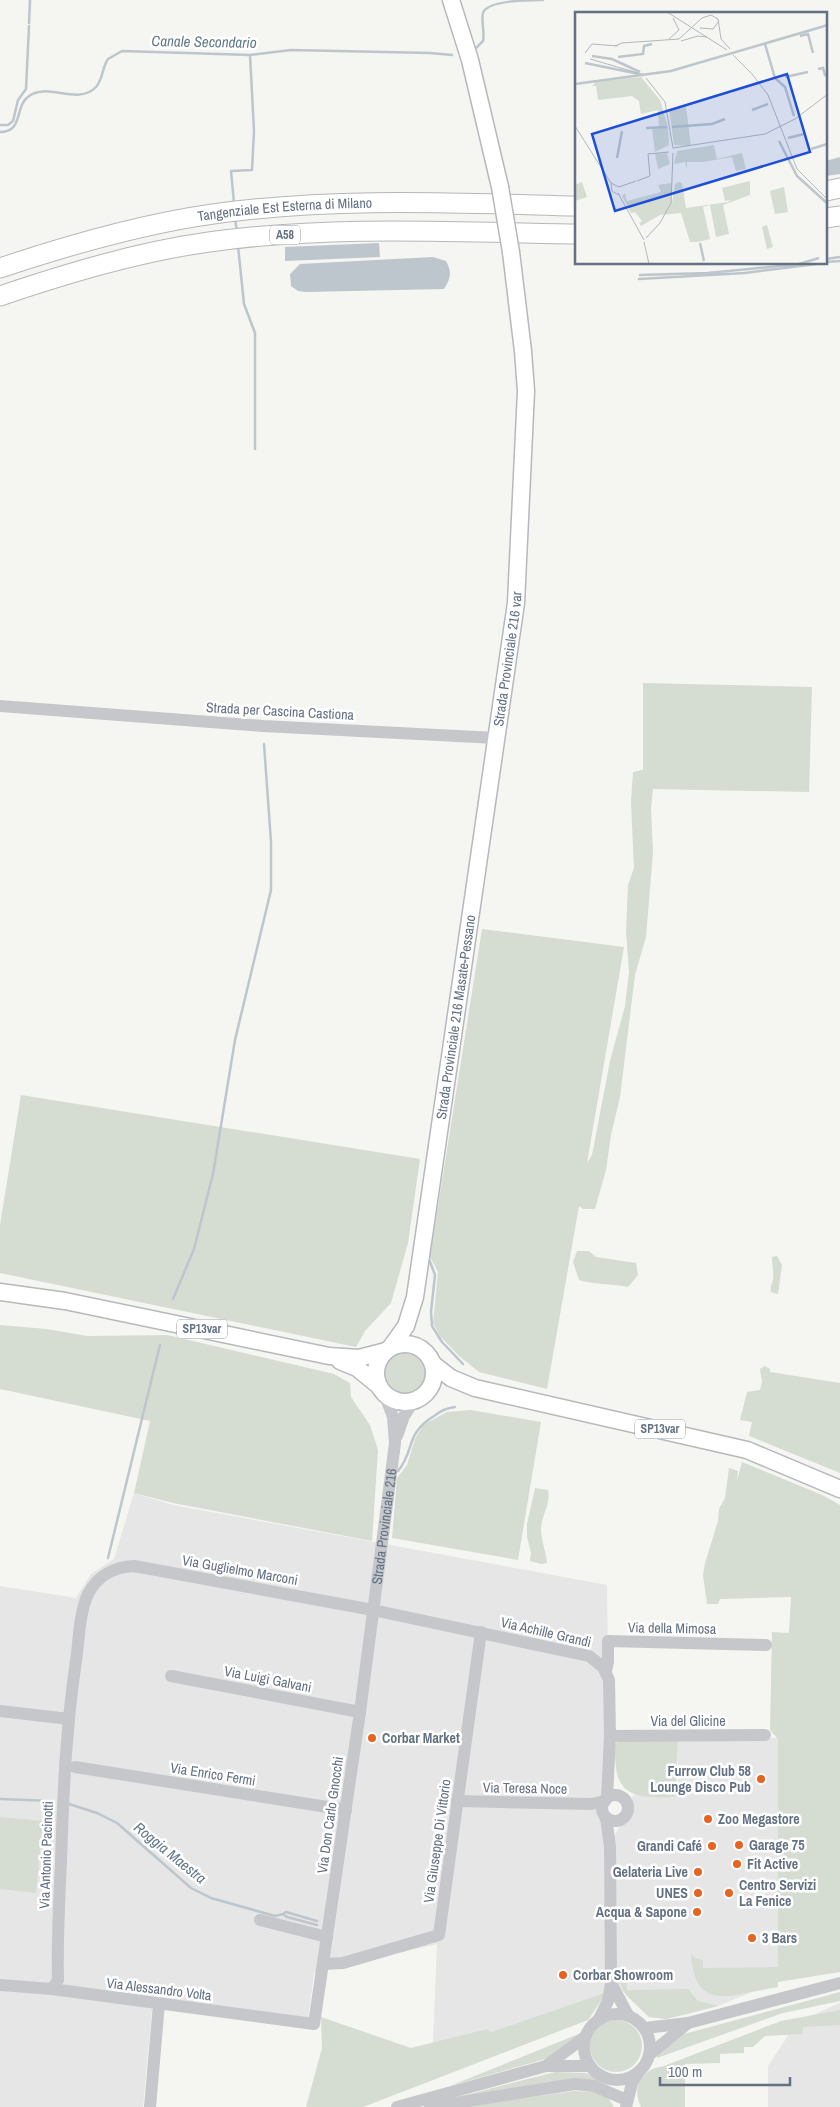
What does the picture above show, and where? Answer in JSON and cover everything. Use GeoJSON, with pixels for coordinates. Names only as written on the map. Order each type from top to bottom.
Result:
{"type":"FeatureCollection","features":[{"type":"Feature","properties":{"kind":"highway","name":"Tangenziale Est Esterna di Milano"},"geometry":{"type":"LineString","coordinates":[[0,268],[110,236],[214,214],[359,203],[575,206]]}},
{"type":"Feature","properties":{"kind":"highway","name":"Tangenziale Est Esterna di Milano"},"geometry":{"type":"LineString","coordinates":[[0,296],[98,266],[210,242],[302,234],[370,231],[575,234]]}},
{"type":"Feature","properties":{"kind":"main road","name":"Strada Provinciale 216 var"},"geometry":{"type":"LineString","coordinates":[[451,0],[470,60],[500,186],[511,252],[526,391],[519,578],[496,738]]}},
{"type":"Feature","properties":{"kind":"main road","name":"Strada Provinciale 216 Masate-Pessano"},"geometry":{"type":"LineString","coordinates":[[415,1297],[496,738]]}},
{"type":"Feature","properties":{"kind":"main road","name":"SP13var"},"geometry":{"type":"LineString","coordinates":[[0,1292],[65,1301],[329,1356],[359,1358],[400,1344],[412,1344],[451,1378],[475,1388],[747,1450],[840,1489]]}},
{"type":"Feature","properties":{"kind":"main road"},"geometry":{"type":"LineString","coordinates":[[381,1390],[376,1367],[406,1326],[415,1297]]}},
{"type":"Feature","properties":{"kind":"main road"},"geometry":{"type":"LineString","coordinates":[[415,1297],[416,1330],[430,1359],[434,1380],[419,1399]]}},
{"type":"Feature","properties":{"kind":"main road","name":"SP13var"},"geometry":{"type":"LineString","coordinates":[[329,1356],[357,1368],[381,1390],[398,1402],[419,1399],[446,1388],[475,1388]]}},
{"type":"Feature","properties":{"kind":"street","name":"Strada per Cascina Castiona"},"geometry":{"type":"LineString","coordinates":[[0,706],[263,726],[496,738]]}},
{"type":"Feature","properties":{"kind":"street","name":"Strada Provinciale 216"},"geometry":{"type":"LineString","coordinates":[[373,1610],[394,1443],[392,1414],[381,1390]]}},
{"type":"Feature","properties":{"kind":"street","name":"Strada Provinciale 216"},"geometry":{"type":"LineString","coordinates":[[394,1443],[403,1418],[419,1399]]}},
{"type":"Feature","properties":{"kind":"street","name":"Via Guglielmo Marconi"},"geometry":{"type":"LineString","coordinates":[[102,1576],[117,1568],[134,1566],[373,1610]]}},
{"type":"Feature","properties":{"kind":"street","name":"Via Antonio Pacinotti"},"geometry":{"type":"LineString","coordinates":[[52,1989],[58,1980],[63,1793],[69,1719],[85,1602],[92,1588],[102,1576]]}},
{"type":"Feature","properties":{"kind":"street","name":"Via Achille Grandi"},"geometry":{"type":"LineString","coordinates":[[373,1610],[584,1654],[596,1660],[606,1671]]}},
{"type":"Feature","properties":{"kind":"street","name":"Via Don Carlo Gnocchi"},"geometry":{"type":"LineString","coordinates":[[314,2024],[360,1712],[373,1610]]}},
{"type":"Feature","properties":{"kind":"street","name":"Via Giuseppe Di Vittorio"},"geometry":{"type":"LineString","coordinates":[[323,1964],[343,1963],[439,1935],[481,1632]]}},
{"type":"Feature","properties":{"kind":"street","name":"Via della Mimosa"},"geometry":{"type":"LineString","coordinates":[[606,1671],[608,1641],[766,1645]]}},
{"type":"Feature","properties":{"kind":"street"},"geometry":{"type":"LineString","coordinates":[[599,2019],[608,2000],[611,1983],[610,1847],[606,1807],[610,1774],[610,1736],[609,1684],[606,1671]]}},
{"type":"Feature","properties":{"kind":"street","name":"Via Luigi Galvani"},"geometry":{"type":"LineString","coordinates":[[171,1676],[360,1712]]}},
{"type":"Feature","properties":{"kind":"street"},"geometry":{"type":"LineString","coordinates":[[0,1711],[69,1719]]}},
{"type":"Feature","properties":{"kind":"street","name":"Via del Glicine"},"geometry":{"type":"LineString","coordinates":[[610,1736],[765,1735]]}},
{"type":"Feature","properties":{"kind":"street","name":"Via Enrico Fermi"},"geometry":{"type":"LineString","coordinates":[[75,1767],[346,1810]]}},
{"type":"Feature","properties":{"kind":"street"},"geometry":{"type":"LineString","coordinates":[[610,1774],[628,1807],[626,1814],[612,1837],[610,1847]]}},
{"type":"Feature","properties":{"kind":"street"},"geometry":{"type":"LineString","coordinates":[[606,1807],[613,1796],[621,1796]]}},
{"type":"Feature","properties":{"kind":"street","name":"Via Teresa Noce"},"geometry":{"type":"LineString","coordinates":[[458,1801],[591,1804],[606,1807]]}},
{"type":"Feature","properties":{"kind":"street"},"geometry":{"type":"LineString","coordinates":[[606,1807],[614,1821],[622,1819]]}},
{"type":"Feature","properties":{"kind":"street"},"geometry":{"type":"LineString","coordinates":[[260,1920],[327,1937]]}},
{"type":"Feature","properties":{"kind":"street"},"geometry":{"type":"LineString","coordinates":[[611,1983],[628,2015],[645,2028],[649,2036],[650,2054]]}},
{"type":"Feature","properties":{"kind":"street"},"geometry":{"type":"LineString","coordinates":[[645,2028],[688,2023],[840,1983]]}},
{"type":"Feature","properties":{"kind":"street","name":"Via Alessandro Volta"},"geometry":{"type":"LineString","coordinates":[[0,1985],[52,1989],[314,2024]]}},
{"type":"Feature","properties":{"kind":"street"},"geometry":{"type":"LineString","coordinates":[[150,2107],[159,2004]]}},
{"type":"Feature","properties":{"kind":"street"},"geometry":{"type":"LineString","coordinates":[[590,2066],[584,2047],[585,2037],[590,2027],[608,2014],[628,2015]]}},
{"type":"Feature","properties":{"kind":"street"},"geometry":{"type":"LineString","coordinates":[[628,2102],[638,2073],[645,2065],[650,2054],[688,2023]]}},
{"type":"Feature","properties":{"kind":"street"},"geometry":{"type":"LineString","coordinates":[[546,2066],[585,2037]]}},
{"type":"Feature","properties":{"kind":"street"},"geometry":{"type":"LineString","coordinates":[[398,2107],[546,2066],[590,2066],[607,2078],[628,2102]]}},
{"type":"Feature","properties":{"kind":"street"},"geometry":{"type":"LineString","coordinates":[[607,2078],[625,2079],[638,2073]]}},
{"type":"Feature","properties":{"kind":"street"},"geometry":{"type":"LineString","coordinates":[[430,2107],[577,2084],[594,2086],[628,2102]]}},
{"type":"Feature","properties":{"kind":"shaded area"},"geometry":{"type":"Polygon","coordinates":[[[840,157],[840,174],[828,176],[828,160],[840,157]]]}},
{"type":"Feature","properties":{"kind":"shaded area"},"geometry":{"type":"Polygon","coordinates":[[[379,243],[380,257],[285,261],[285,247],[379,243]]]}},
{"type":"Feature","properties":{"kind":"shaded area"},"geometry":{"type":"Polygon","coordinates":[[[433,257],[446,261],[449,268],[449,278],[444,289],[305,292],[298,291],[291,286],[290,274],[300,264],[433,257]]]}},
{"type":"Feature","properties":{"kind":"shaded area"},"geometry":{"type":"Polygon","coordinates":[[[643,683],[812,687],[809,792],[653,789],[651,809],[653,852],[646,937],[635,975],[620,1097],[611,1135],[606,1170],[595,1209],[583,1209],[579,1206],[547,1389],[479,1372],[459,1356],[440,1336],[433,1323],[438,1272],[430,1257],[482,929],[624,947],[587,1163],[592,1155],[610,1061],[625,1006],[629,972],[626,931],[628,885],[634,868],[631,802],[633,772],[643,770],[643,683]]]}},
{"type":"Feature","properties":{"kind":"shaded area"},"geometry":{"type":"Polygon","coordinates":[[[21,1095],[420,1159],[408,1243],[391,1303],[365,1331],[356,1347],[0,1273],[0,1225],[21,1095]]]}},
{"type":"Feature","properties":{"kind":"shaded area"},"geometry":{"type":"Polygon","coordinates":[[[577,1251],[589,1251],[596,1257],[636,1263],[638,1275],[628,1287],[579,1280],[573,1262],[577,1251]]]}},
{"type":"Feature","properties":{"kind":"shaded area"},"geometry":{"type":"Polygon","coordinates":[[[777,1256],[782,1265],[778,1294],[771,1292],[773,1277],[772,1257],[777,1256]]]}},
{"type":"Feature","properties":{"kind":"shaded area"},"geometry":{"type":"Polygon","coordinates":[[[0,1325],[47,1329],[87,1336],[167,1335],[334,1374],[350,1383],[351,1397],[370,1425],[378,1450],[372,1541],[173,1503],[134,1493],[150,1421],[0,1389],[0,1325]]]}},
{"type":"Feature","properties":{"kind":"shaded area"},"geometry":{"type":"Polygon","coordinates":[[[405,1348],[414,1350],[425,1359],[430,1373],[428,1382],[419,1393],[405,1398],[396,1396],[385,1387],[380,1373],[382,1364],[391,1353],[405,1348]]]}},
{"type":"Feature","properties":{"kind":"shaded area"},"geometry":{"type":"Polygon","coordinates":[[[765,1366],[770,1369],[770,1372],[840,1383],[840,1473],[749,1436],[752,1422],[740,1420],[747,1392],[760,1390],[762,1382],[760,1369],[765,1366]]]}},
{"type":"Feature","properties":{"kind":"shaded area"},"geometry":{"type":"Polygon","coordinates":[[[471,1410],[541,1422],[518,1560],[392,1538],[397,1478],[407,1465],[415,1439],[423,1425],[447,1412],[471,1410]]]}},
{"type":"Feature","properties":{"kind":"shaded area"},"geometry":{"type":"Polygon","coordinates":[[[742,1462],[822,1495],[840,1505],[840,1972],[778,1982],[778,1987],[720,1996],[709,1993],[700,1986],[694,1974],[691,1954],[695,1958],[703,1960],[703,1968],[778,1967],[778,1739],[770,1730],[772,1632],[789,1633],[791,1597],[720,1599],[718,1604],[707,1604],[703,1575],[718,1521],[719,1509],[725,1498],[729,1468],[738,1471],[737,1481],[742,1462]]]}},
{"type":"Feature","properties":{"kind":"shaded area"},"geometry":{"type":"Polygon","coordinates":[[[535,1488],[548,1490],[549,1495],[541,1530],[547,1563],[541,1564],[530,1561],[531,1553],[527,1537],[527,1524],[535,1488]]]}},
{"type":"Feature","properties":{"kind":"shaded area"},"geometry":{"type":"Polygon","coordinates":[[[134,1493],[173,1505],[607,1585],[609,1736],[601,1806],[604,1817],[607,1992],[491,2032],[487,2029],[433,2044],[437,1944],[314,1973],[308,2019],[153,1999],[143,2107],[0,2107],[0,1586],[76,1598],[91,1574],[114,1559],[134,1493]]]}},
{"type":"Feature","properties":{"kind":"shaded area"},"geometry":{"type":"Polygon","coordinates":[[[778,1738],[778,1987],[752,1992],[718,2006],[684,2015],[666,2019],[649,2017],[613,1982],[614,1836],[630,1811],[629,1802],[634,1795],[672,1798],[678,1793],[678,1740],[778,1738]]]}},
{"type":"Feature","properties":{"kind":"shaded area"},"geometry":{"type":"Polygon","coordinates":[[[620,1740],[678,1740],[676,1796],[665,1798],[641,1796],[631,1793],[625,1788],[620,1782],[616,1765],[615,1744],[620,1740]]]}},
{"type":"Feature","properties":{"kind":"shaded area"},"geometry":{"type":"Polygon","coordinates":[[[0,1817],[43,1821],[36,1893],[0,1889],[0,1817]]]}},
{"type":"Feature","properties":{"kind":"shaded area"},"geometry":{"type":"Polygon","coordinates":[[[619,1976],[627,1976],[627,1990],[688,1989],[698,2001],[718,2006],[666,2019],[649,2017],[626,1995],[621,1986],[619,1976]]]}},
{"type":"Feature","properties":{"kind":"shaded area"},"geometry":{"type":"Polygon","coordinates":[[[607,1992],[588,2020],[363,2107],[306,2107],[322,2048],[321,2017],[411,2048],[487,2029],[491,2032],[607,1992]]]}},
{"type":"Feature","properties":{"kind":"shaded area"},"geometry":{"type":"Polygon","coordinates":[[[840,1992],[840,2001],[783,2013],[657,2058],[657,2052],[684,2034],[840,1992]]]}},
{"type":"Feature","properties":{"kind":"shaded area"},"geometry":{"type":"Polygon","coordinates":[[[840,2003],[840,2107],[768,2107],[768,2066],[797,2022],[840,2003]]]}},
{"type":"Feature","properties":{"kind":"shaded area"},"geometry":{"type":"Polygon","coordinates":[[[840,2010],[840,2025],[803,2027],[802,2034],[765,2036],[753,2047],[744,2047],[744,2053],[720,2054],[720,2063],[685,2064],[685,2107],[641,2107],[637,2092],[640,2080],[644,2075],[656,2068],[781,2021],[840,2010]]]}},
{"type":"Feature","properties":{"kind":"shaded area"},"geometry":{"type":"Polygon","coordinates":[[[616,2020],[630,2024],[638,2032],[642,2046],[638,2060],[630,2068],[616,2072],[602,2068],[594,2060],[590,2046],[594,2032],[602,2024],[616,2020]]]}},
{"type":"Feature","properties":{"kind":"shaded area"},"geometry":{"type":"Polygon","coordinates":[[[581,2033],[549,2058],[450,2086],[581,2033]]]}},
{"type":"Feature","properties":{"kind":"shaded area"},"geometry":{"type":"Polygon","coordinates":[[[555,2072],[586,2073],[604,2083],[591,2080],[458,2097],[555,2072]]]}},
{"type":"Feature","properties":{"kind":"shaded area"},"geometry":{"type":"Polygon","coordinates":[[[574,2091],[595,2092],[607,2096],[614,2107],[464,2107],[574,2091]]]}},
{"type":"Feature","properties":{"kind":"waterway"},"geometry":{"type":"LineString","coordinates":[[29,23],[30,0]]}},
{"type":"Feature","properties":{"kind":"waterway"},"geometry":{"type":"LineString","coordinates":[[476,48],[483,41],[483,13],[486,9],[500,3],[543,0]]}},
{"type":"Feature","properties":{"kind":"waterway"},"geometry":{"type":"LineString","coordinates":[[0,125],[8,125],[13,121],[18,100],[26,89],[29,26]]}},
{"type":"Feature","properties":{"kind":"waterway","name":"Canale Secondario"},"geometry":{"type":"LineString","coordinates":[[0,132],[13,128],[24,100],[37,92],[45,91],[72,95],[89,92],[98,84],[108,59],[122,51],[250,55],[291,50],[452,55]]}},
{"type":"Feature","properties":{"kind":"waterway"},"geometry":{"type":"LineString","coordinates":[[234,203],[231,171],[252,170],[254,131],[250,55]]}},
{"type":"Feature","properties":{"kind":"waterway"},"geometry":{"type":"LineString","coordinates":[[235,219],[237,231]]}},
{"type":"Feature","properties":{"kind":"waterway"},"geometry":{"type":"LineString","coordinates":[[238,246],[244,304],[255,333],[255,449]]}},
{"type":"Feature","properties":{"kind":"waterway"},"geometry":{"type":"LineString","coordinates":[[828,259],[840,257]]}},
{"type":"Feature","properties":{"kind":"waterway"},"geometry":{"type":"LineString","coordinates":[[828,262],[840,261]]}},
{"type":"Feature","properties":{"kind":"waterway"},"geometry":{"type":"LineString","coordinates":[[640,275],[708,273],[789,265]]}},
{"type":"Feature","properties":{"kind":"waterway"},"geometry":{"type":"LineString","coordinates":[[639,279],[745,273],[808,265]]}},
{"type":"Feature","properties":{"kind":"waterway"},"geometry":{"type":"LineString","coordinates":[[173,1299],[194,1249],[213,1174],[235,1040],[271,890],[271,842],[264,744]]}},
{"type":"Feature","properties":{"kind":"waterway"},"geometry":{"type":"LineString","coordinates":[[429,1259],[435,1275],[431,1312],[432,1326],[442,1342],[463,1364]]}},
{"type":"Feature","properties":{"kind":"waterway"},"geometry":{"type":"LineString","coordinates":[[108,1558],[160,1345]]}},
{"type":"Feature","properties":{"kind":"waterway"},"geometry":{"type":"LineString","coordinates":[[398,1471],[407,1456],[418,1430],[439,1413],[455,1407]]}},
{"type":"Feature","properties":{"kind":"waterway","name":"Roggia Maestra"},"geometry":{"type":"LineString","coordinates":[[0,1799],[52,1801]]}},
{"type":"Feature","properties":{"kind":"waterway","name":"Roggia Maestra"},"geometry":{"type":"LineString","coordinates":[[69,1804],[97,1813],[117,1823],[191,1888],[211,1898],[275,1916],[283,1914],[287,1917],[317,1925]]}},
{"type":"Feature","properties":{"kind":"waterway"},"geometry":{"type":"LineString","coordinates":[[283,1914],[286,1912],[317,1921]]}},
{"type":"Feature","properties":{"kind":"place","name":"Corbar Market"},"geometry":{"type":"Point","coordinates":[372,1738]}},
{"type":"Feature","properties":{"kind":"place","name":"Furrow Club 58 Lounge Disco Pub"},"geometry":{"type":"Point","coordinates":[761,1779]}},
{"type":"Feature","properties":{"kind":"place","name":"Zoo Megastore"},"geometry":{"type":"Point","coordinates":[708,1819]}},
{"type":"Feature","properties":{"kind":"place","name":"Garage 75"},"geometry":{"type":"Point","coordinates":[739,1845]}},
{"type":"Feature","properties":{"kind":"place","name":"Grandi Café"},"geometry":{"type":"Point","coordinates":[712,1846]}},
{"type":"Feature","properties":{"kind":"place","name":"Fit Active"},"geometry":{"type":"Point","coordinates":[737,1864]}},
{"type":"Feature","properties":{"kind":"place","name":"Gelateria Live"},"geometry":{"type":"Point","coordinates":[698,1872]}},
{"type":"Feature","properties":{"kind":"place","name":"UNES"},"geometry":{"type":"Point","coordinates":[698,1893]}},
{"type":"Feature","properties":{"kind":"place","name":"Centro Servizi La Fenice"},"geometry":{"type":"Point","coordinates":[729,1893]}},
{"type":"Feature","properties":{"kind":"place","name":"Acqua & Sapone"},"geometry":{"type":"Point","coordinates":[697,1912]}},
{"type":"Feature","properties":{"kind":"place","name":"3 Bars"},"geometry":{"type":"Point","coordinates":[752,1938]}},
{"type":"Feature","properties":{"kind":"place","name":"Corbar Showroom"},"geometry":{"type":"Point","coordinates":[563,1975]}}]}
